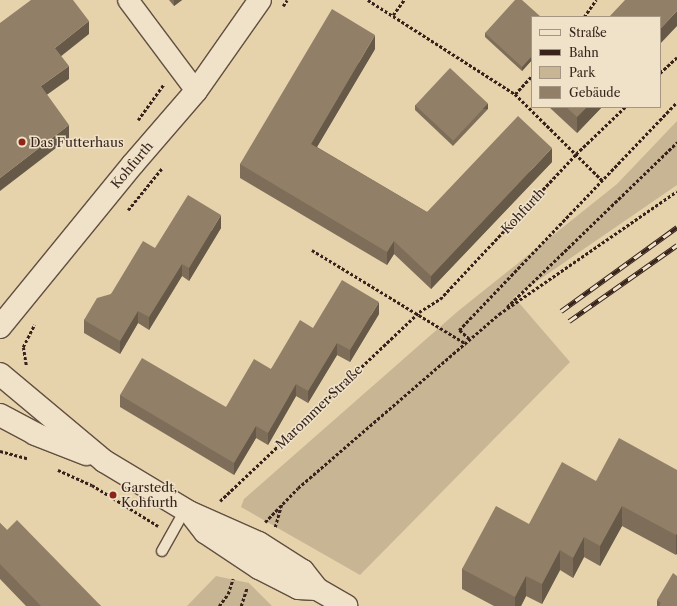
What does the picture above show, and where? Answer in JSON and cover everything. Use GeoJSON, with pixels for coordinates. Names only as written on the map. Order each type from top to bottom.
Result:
{"type":"FeatureCollection","features":[{"type":"Feature","properties":{"kind":"street"},"geometry":{"type":"LineString","coordinates":[[128,0],[196,91]]}},
{"type":"Feature","properties":{"kind":"street","name":"Kohfurth"},"geometry":{"type":"LineString","coordinates":[[0,327],[133,164],[196,91],[260,0]]}},
{"type":"Feature","properties":{"kind":"street"},"geometry":{"type":"LineString","coordinates":[[0,374],[104,462]]}},
{"type":"Feature","properties":{"kind":"street"},"geometry":{"type":"LineString","coordinates":[[0,415],[35,434],[104,462],[187,511],[259,543],[303,571],[316,589],[341,605]]}},
{"type":"Feature","properties":{"kind":"lane"},"geometry":{"type":"LineString","coordinates":[[162,551],[171,534],[187,511]]}},
{"type":"Feature","properties":{"kind":"path"},"geometry":{"type":"LineString","coordinates":[[368,0],[515,94],[603,181]]}},
{"type":"Feature","properties":{"kind":"path"},"geometry":{"type":"LineString","coordinates":[[393,15],[404,0]]}},
{"type":"Feature","properties":{"kind":"path"},"geometry":{"type":"LineString","coordinates":[[585,16],[596,0]]}},
{"type":"Feature","properties":{"kind":"path"},"geometry":{"type":"LineString","coordinates":[[661,73],[677,57]]}},
{"type":"Feature","properties":{"kind":"path"},"geometry":{"type":"LineString","coordinates":[[515,94],[531,77]]}},
{"type":"Feature","properties":{"kind":"path"},"geometry":{"type":"LineString","coordinates":[[469,339],[459,330],[677,102]]}},
{"type":"Feature","properties":{"kind":"path","name":"Kohfurth"},"geometry":{"type":"LineString","coordinates":[[419,312],[440,299],[576,154],[624,108]]}},
{"type":"Feature","properties":{"kind":"path"},"geometry":{"type":"LineString","coordinates":[[262,528],[298,488],[499,314],[677,142]]}},
{"type":"Feature","properties":{"kind":"path"},"geometry":{"type":"LineString","coordinates":[[499,314],[677,191]]}},
{"type":"Feature","properties":{"kind":"path"},"geometry":{"type":"LineString","coordinates":[[312,250],[419,312],[465,343]]}},
{"type":"Feature","properties":{"kind":"path","name":"Marommer Straße"},"geometry":{"type":"LineString","coordinates":[[212,498],[219,502],[419,312]]}},
{"type":"Feature","properties":{"kind":"path"},"geometry":{"type":"LineString","coordinates":[[0,451],[34,459]]}},
{"type":"Feature","properties":{"kind":"path"},"geometry":{"type":"LineString","coordinates":[[55,469],[92,485],[171,534]]}},
{"type":"Feature","properties":{"kind":"path"},"geometry":{"type":"LineString","coordinates":[[219,606],[228,594],[236,575]]}},
{"type":"Feature","properties":{"kind":"path"},"geometry":{"type":"LineString","coordinates":[[241,606],[249,583]]}},
{"type":"Feature","properties":{"kind":"green space"},"geometry":{"type":"Polygon","coordinates":[[[677,121],[677,185],[514,297],[570,362],[360,575],[241,507],[244,499],[457,312],[617,184],[677,121]]]}},
{"type":"Feature","properties":{"kind":"green space"},"geometry":{"type":"Polygon","coordinates":[[[216,576],[249,583],[272,606],[187,606],[216,576]]]}},
{"type":"Feature","properties":{"kind":"building"},"geometry":{"type":"Polygon","coordinates":[[[31,0],[73,0],[89,21],[55,48],[69,66],[41,86],[69,125],[0,178],[0,23],[31,0]]]}},
{"type":"Feature","properties":{"kind":"building"},"geometry":{"type":"Polygon","coordinates":[[[515,0],[522,0],[540,16],[531,16],[531,57],[522,67],[485,33],[515,0]]]}},
{"type":"Feature","properties":{"kind":"building"},"geometry":{"type":"Polygon","coordinates":[[[625,0],[677,0],[677,11],[661,28],[661,16],[610,16],[625,0]]]}},
{"type":"Feature","properties":{"kind":"building"},"geometry":{"type":"Polygon","coordinates":[[[332,9],[375,35],[311,144],[427,212],[518,116],[552,148],[431,276],[394,241],[387,252],[240,164],[332,9]]]}},
{"type":"Feature","properties":{"kind":"building"},"geometry":{"type":"Polygon","coordinates":[[[450,68],[488,103],[453,141],[415,105],[450,68]]]}},
{"type":"Feature","properties":{"kind":"building"},"geometry":{"type":"Polygon","coordinates":[[[567,108],[586,108],[577,117],[567,108]]]}},
{"type":"Feature","properties":{"kind":"building"},"geometry":{"type":"Polygon","coordinates":[[[188,195],[221,215],[189,268],[182,264],[149,317],[138,311],[120,341],[84,320],[97,298],[111,294],[143,241],[155,248],[188,195]]]}},
{"type":"Feature","properties":{"kind":"building"},"geometry":{"type":"Polygon","coordinates":[[[342,280],[379,302],[350,350],[337,343],[308,391],[296,384],[268,433],[256,426],[234,463],[120,395],[142,358],[226,407],[254,359],[271,369],[300,320],[313,328],[342,280]]]}},
{"type":"Feature","properties":{"kind":"building"},"geometry":{"type":"Polygon","coordinates":[[[619,438],[677,470],[676,535],[622,506],[600,546],[584,537],[573,558],[560,550],[542,584],[526,576],[515,597],[462,569],[496,506],[529,524],[562,462],[596,481],[619,438]]]}},
{"type":"Feature","properties":{"kind":"building"},"geometry":{"type":"Polygon","coordinates":[[[17,520],[101,606],[41,606],[0,564],[0,523],[7,530],[17,520]]]}},
{"type":"Feature","properties":{"kind":"building"},"geometry":{"type":"Polygon","coordinates":[[[673,573],[677,576],[677,606],[659,606],[661,603],[657,600],[673,573]]]}},
{"type":"Feature","properties":{"kind":"railway"},"geometry":{"type":"LineString","coordinates":[[561,311],[677,227]]}},
{"type":"Feature","properties":{"kind":"railway"},"geometry":{"type":"LineString","coordinates":[[569,321],[677,245]]}},
{"type":"Feature","properties":{"kind":"place","name":"Das Futterhaus"},"geometry":{"type":"Point","coordinates":[22,142]}},
{"type":"Feature","properties":{"kind":"place","name":"Garstedt, Kohfurth"},"geometry":{"type":"Point","coordinates":[113,495]}}]}
